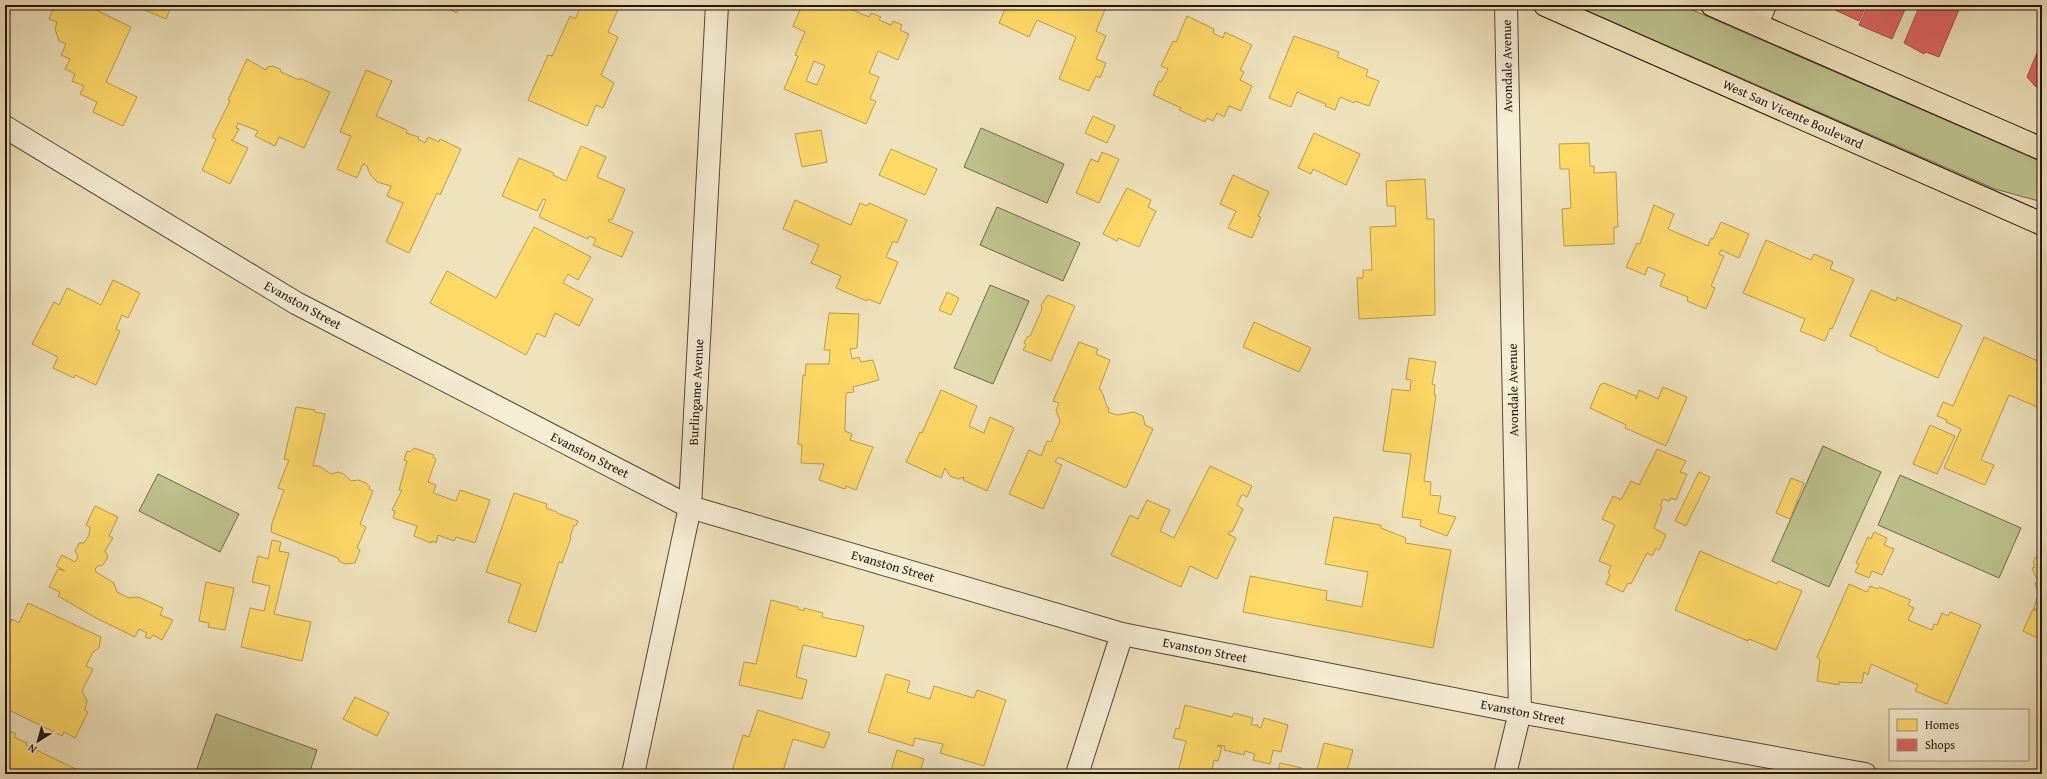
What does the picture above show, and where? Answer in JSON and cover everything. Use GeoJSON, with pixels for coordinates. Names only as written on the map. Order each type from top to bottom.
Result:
{"type":"FeatureCollection","features":[{"type":"Feature","properties":{"kind":"main road","name":"West San Vicente Boulevard"},"geometry":{"type":"LineString","coordinates":[[1545,5],[2042,224]]}},
{"type":"Feature","properties":{"kind":"main road"},"geometry":{"type":"LineString","coordinates":[[1712,5],[1761,15],[2042,149]]}},
{"type":"Feature","properties":{"kind":"street","name":"Burlingame Avenue"},"geometry":{"type":"LineString","coordinates":[[632,774],[690,507],[717,5]]}},
{"type":"Feature","properties":{"kind":"street","name":"Avondale Avenue"},"geometry":{"type":"LineString","coordinates":[[1505,774],[1520,712],[1506,5]]}},
{"type":"Feature","properties":{"kind":"street","name":"Evanston Street"},"geometry":{"type":"LineString","coordinates":[[5,127],[296,303],[690,507],[1122,634],[1520,712],[1865,774]]}},
{"type":"Feature","properties":{"kind":"street"},"geometry":{"type":"LineString","coordinates":[[1077,774],[1122,634]]}},
{"type":"Feature","properties":{"kind":"green space"},"geometry":{"type":"Polygon","coordinates":[[[1574,5],[1681,5],[2042,162],[2042,202],[1995,189],[1574,5]]]}},
{"type":"Feature","properties":{"kind":"green space"},"geometry":{"type":"Polygon","coordinates":[[[981,128],[1064,164],[1047,203],[964,167],[981,128]]]}},
{"type":"Feature","properties":{"kind":"green space"},"geometry":{"type":"Polygon","coordinates":[[[997,207],[1080,243],[1063,281],[980,245],[997,207]]]}},
{"type":"Feature","properties":{"kind":"green space"},"geometry":{"type":"Polygon","coordinates":[[[990,285],[1029,301],[993,384],[954,368],[990,285]]]}},
{"type":"Feature","properties":{"kind":"green space"},"geometry":{"type":"Polygon","coordinates":[[[1823,446],[1881,472],[1829,587],[1772,561],[1823,446]]]}},
{"type":"Feature","properties":{"kind":"green space"},"geometry":{"type":"Polygon","coordinates":[[[158,474],[239,514],[220,552],[139,511],[158,474]]]}},
{"type":"Feature","properties":{"kind":"green space"},"geometry":{"type":"Polygon","coordinates":[[[1900,475],[2021,528],[1999,578],[1878,525],[1900,475]]]}},
{"type":"Feature","properties":{"kind":"green space"},"geometry":{"type":"Polygon","coordinates":[[[216,714],[317,750],[309,774],[195,774],[216,714]]]}},
{"type":"Feature","properties":{"kind":"building: Homes"},"geometry":{"type":"Polygon","coordinates":[[[55,5],[86,5],[131,27],[106,82],[137,97],[123,126],[93,112],[97,102],[80,94],[84,86],[72,81],[75,74],[65,69],[70,59],[61,55],[66,44],[59,41],[55,29],[57,22],[49,19],[55,5]]]}},
{"type":"Feature","properties":{"kind":"building: Homes"},"geometry":{"type":"Polygon","coordinates":[[[141,5],[172,5],[166,19],[140,8],[141,5]]]}},
{"type":"Feature","properties":{"kind":"building: Homes"},"geometry":{"type":"Polygon","coordinates":[[[439,5],[461,5],[457,13],[439,5]]]}},
{"type":"Feature","properties":{"kind":"building: Homes"},"geometry":{"type":"Polygon","coordinates":[[[519,5],[530,5],[527,10],[519,5]]]}},
{"type":"Feature","properties":{"kind":"building: Homes"},"geometry":{"type":"Polygon","coordinates":[[[582,5],[620,5],[608,32],[618,37],[601,75],[614,83],[603,108],[596,105],[587,126],[528,100],[548,55],[552,56],[570,16],[575,19],[582,5]]]}},
{"type":"Feature","properties":{"kind":"building: Homes"},"geometry":{"type":"Polygon","coordinates":[[[802,5],[841,5],[869,17],[871,13],[881,17],[879,20],[891,25],[893,21],[902,25],[900,30],[909,34],[898,60],[878,51],[869,73],[879,77],[870,99],[876,101],[866,124],[784,89],[798,56],[795,55],[805,32],[793,26],[802,5]],[[814,61],[806,81],[817,85],[825,66],[814,61]]]}},
{"type":"Feature","properties":{"kind":"building: Homes"},"geometry":{"type":"Polygon","coordinates":[[[1007,5],[1107,5],[1096,31],[1106,36],[1096,59],[1106,63],[1100,78],[1096,76],[1089,91],[1059,79],[1076,37],[1037,20],[1029,37],[999,23],[1007,5]]]}},
{"type":"Feature","properties":{"kind":"building: Homes"},"geometry":{"type":"Polygon","coordinates":[[[1187,16],[1214,29],[1213,33],[1223,38],[1225,32],[1252,45],[1240,70],[1244,72],[1240,80],[1252,86],[1241,111],[1229,106],[1224,117],[1217,113],[1213,121],[1207,118],[1205,122],[1179,110],[1181,108],[1153,95],[1159,81],[1161,82],[1168,69],[1161,66],[1173,41],[1176,42],[1187,16]]]}},
{"type":"Feature","properties":{"kind":"building: Homes"},"geometry":{"type":"Polygon","coordinates":[[[1294,36],[1339,52],[1337,57],[1368,70],[1366,76],[1379,81],[1369,106],[1355,101],[1354,103],[1340,97],[1335,110],[1325,106],[1326,104],[1297,92],[1291,107],[1269,98],[1294,36]]]}},
{"type":"Feature","properties":{"kind":"building: Homes"},"geometry":{"type":"Polygon","coordinates":[[[247,59],[266,70],[267,67],[273,66],[280,69],[281,72],[299,80],[300,78],[330,92],[304,148],[279,137],[275,146],[255,136],[258,131],[238,123],[236,128],[239,129],[233,140],[231,140],[248,148],[230,184],[202,170],[216,139],[212,137],[230,101],[228,100],[247,59]]]}},
{"type":"Feature","properties":{"kind":"building: Homes"},"geometry":{"type":"Polygon","coordinates":[[[366,70],[392,81],[376,116],[407,130],[406,133],[419,137],[418,139],[425,143],[428,137],[439,142],[440,139],[461,149],[440,195],[437,193],[409,253],[386,242],[403,203],[387,196],[391,186],[377,182],[370,174],[367,166],[363,164],[357,178],[337,169],[351,136],[340,132],[366,70]]]}},
{"type":"Feature","properties":{"kind":"building: Homes"},"geometry":{"type":"Polygon","coordinates":[[[1093,116],[1115,126],[1107,143],[1085,133],[1093,116]]]}},
{"type":"Feature","properties":{"kind":"building: Homes"},"geometry":{"type":"Polygon","coordinates":[[[821,130],[827,162],[802,167],[795,134],[821,130]]]}},
{"type":"Feature","properties":{"kind":"building: Homes"},"geometry":{"type":"Polygon","coordinates":[[[1314,133],[1360,154],[1346,185],[1313,169],[1311,174],[1298,168],[1314,133]]]}},
{"type":"Feature","properties":{"kind":"building: Homes"},"geometry":{"type":"Polygon","coordinates":[[[1589,143],[1590,166],[1594,166],[1594,173],[1616,172],[1618,227],[1614,227],[1614,244],[1564,246],[1562,209],[1571,208],[1569,169],[1560,169],[1559,144],[1589,143]]]}},
{"type":"Feature","properties":{"kind":"building: Homes"},"geometry":{"type":"Polygon","coordinates":[[[581,146],[606,157],[597,177],[625,189],[612,220],[609,219],[608,221],[633,232],[622,257],[593,245],[596,239],[589,236],[588,239],[539,217],[546,200],[543,199],[537,211],[502,196],[519,158],[554,173],[553,175],[566,181],[581,146]]]}},
{"type":"Feature","properties":{"kind":"building: Homes"},"geometry":{"type":"Polygon","coordinates":[[[891,149],[937,169],[925,195],[879,175],[891,149]]]}},
{"type":"Feature","properties":{"kind":"building: Homes"},"geometry":{"type":"Polygon","coordinates":[[[1102,152],[1119,159],[1099,203],[1076,193],[1091,159],[1098,162],[1102,152]]]}},
{"type":"Feature","properties":{"kind":"building: Homes"},"geometry":{"type":"Polygon","coordinates":[[[1233,175],[1269,192],[1258,216],[1261,217],[1252,238],[1228,228],[1236,211],[1220,204],[1233,175]]]}},
{"type":"Feature","properties":{"kind":"building: Homes"},"geometry":{"type":"Polygon","coordinates":[[[1425,179],[1427,219],[1434,219],[1435,315],[1359,319],[1357,278],[1363,278],[1363,270],[1372,270],[1370,227],[1396,226],[1395,206],[1387,206],[1386,181],[1425,179]]]}},
{"type":"Feature","properties":{"kind":"building: Homes"},"geometry":{"type":"Polygon","coordinates":[[[1127,188],[1151,200],[1148,207],[1156,211],[1139,247],[1118,238],[1117,241],[1103,234],[1127,188]]]}},
{"type":"Feature","properties":{"kind":"building: Homes"},"geometry":{"type":"Polygon","coordinates":[[[795,200],[851,225],[860,203],[867,206],[869,203],[907,220],[897,243],[893,241],[886,257],[898,262],[880,304],[868,299],[867,301],[836,288],[841,276],[811,263],[819,245],[783,229],[795,200]]]}},
{"type":"Feature","properties":{"kind":"building: Homes"},"geometry":{"type":"Polygon","coordinates":[[[1654,205],[1674,214],[1668,229],[1708,246],[1721,222],[1749,234],[1739,258],[1721,250],[1719,254],[1724,256],[1711,286],[1715,288],[1706,309],[1687,301],[1688,297],[1660,286],[1665,274],[1648,267],[1645,275],[1626,267],[1637,243],[1640,244],[1654,205]]]}},
{"type":"Feature","properties":{"kind":"building: Homes"},"geometry":{"type":"Polygon","coordinates":[[[534,227],[591,257],[578,280],[568,274],[563,283],[593,299],[579,326],[555,313],[545,337],[537,333],[526,355],[430,303],[447,271],[496,298],[534,227]]]}},
{"type":"Feature","properties":{"kind":"building: Homes"},"geometry":{"type":"Polygon","coordinates":[[[1766,240],[1811,260],[1814,254],[1833,262],[1830,269],[1854,279],[1832,329],[1830,328],[1825,341],[1800,331],[1805,319],[1743,293],[1766,240]]]}},
{"type":"Feature","properties":{"kind":"building: Homes"},"geometry":{"type":"Polygon","coordinates":[[[113,280],[140,293],[128,318],[122,315],[116,329],[120,331],[96,385],[75,375],[74,378],[53,368],[58,357],[32,344],[54,302],[59,305],[67,288],[101,305],[113,280]]]}},
{"type":"Feature","properties":{"kind":"building: Homes"},"geometry":{"type":"Polygon","coordinates":[[[1871,290],[1896,301],[1897,297],[1962,325],[1938,378],[1888,356],[1876,350],[1877,348],[1850,336],[1871,290]]]}},
{"type":"Feature","properties":{"kind":"building: Homes"},"geometry":{"type":"Polygon","coordinates":[[[947,292],[959,298],[951,315],[939,310],[947,292]]]}},
{"type":"Feature","properties":{"kind":"building: Homes"},"geometry":{"type":"Polygon","coordinates":[[[1048,295],[1075,306],[1051,361],[1023,350],[1026,345],[1024,343],[1027,337],[1030,336],[1042,309],[1041,305],[1048,295]]]}},
{"type":"Feature","properties":{"kind":"building: Homes"},"geometry":{"type":"Polygon","coordinates":[[[829,313],[859,314],[857,348],[850,349],[852,359],[859,357],[861,362],[873,360],[879,380],[853,387],[854,392],[846,393],[845,431],[852,434],[850,440],[873,447],[856,490],[846,486],[845,489],[819,480],[824,464],[801,463],[802,445],[798,444],[803,375],[805,376],[806,364],[829,364],[830,350],[824,350],[829,313]]]}},
{"type":"Feature","properties":{"kind":"building: Homes"},"geometry":{"type":"Polygon","coordinates":[[[1254,322],[1311,348],[1299,372],[1243,347],[1254,322]]]}},
{"type":"Feature","properties":{"kind":"building: Homes"},"geometry":{"type":"Polygon","coordinates":[[[1984,337],[2042,363],[2042,409],[2009,395],[1981,460],[1994,465],[1985,485],[1944,468],[1961,429],[1946,422],[1947,420],[1937,416],[1943,402],[1953,406],[1984,337]]]}},
{"type":"Feature","properties":{"kind":"building: Homes"},"geometry":{"type":"Polygon","coordinates":[[[1079,342],[1098,349],[1096,354],[1110,360],[1099,389],[1103,394],[1107,407],[1109,408],[1108,412],[1117,415],[1134,412],[1143,416],[1145,425],[1153,429],[1126,488],[1058,457],[1055,462],[1062,465],[1043,509],[1009,494],[1029,450],[1041,456],[1047,441],[1051,442],[1060,421],[1056,410],[1059,403],[1053,401],[1079,342]]]}},
{"type":"Feature","properties":{"kind":"building: Homes"},"geometry":{"type":"Polygon","coordinates":[[[1409,358],[1436,362],[1432,384],[1435,385],[1434,395],[1436,395],[1424,481],[1431,482],[1430,495],[1441,496],[1438,513],[1456,517],[1447,536],[1420,526],[1421,520],[1402,517],[1411,454],[1383,451],[1392,389],[1410,391],[1411,380],[1406,379],[1409,358]]]}},
{"type":"Feature","properties":{"kind":"building: Homes"},"geometry":{"type":"Polygon","coordinates":[[[1604,383],[1636,396],[1636,399],[1639,390],[1658,399],[1663,387],[1687,397],[1666,446],[1625,428],[1626,425],[1590,408],[1600,385],[1604,383]]]}},
{"type":"Feature","properties":{"kind":"building: Homes"},"geometry":{"type":"Polygon","coordinates":[[[941,390],[977,406],[969,426],[984,433],[990,417],[1014,428],[987,491],[963,480],[964,477],[958,479],[950,476],[945,468],[941,478],[906,462],[920,432],[922,433],[941,390]]]}},
{"type":"Feature","properties":{"kind":"building: Homes"},"geometry":{"type":"Polygon","coordinates":[[[296,407],[315,410],[315,412],[325,414],[313,466],[319,466],[331,474],[338,472],[344,474],[351,481],[358,480],[366,483],[370,487],[369,489],[373,491],[360,524],[366,527],[357,548],[360,550],[355,563],[345,564],[339,561],[338,558],[271,532],[272,523],[284,490],[278,488],[289,460],[284,459],[296,407]]]}},
{"type":"Feature","properties":{"kind":"building: Homes"},"geometry":{"type":"Polygon","coordinates":[[[1930,425],[1955,436],[1937,474],[1913,464],[1930,425]]]}},
{"type":"Feature","properties":{"kind":"building: Homes"},"geometry":{"type":"Polygon","coordinates":[[[414,448],[434,455],[433,457],[436,459],[428,482],[436,485],[433,493],[456,501],[460,490],[490,500],[475,543],[456,537],[454,541],[438,535],[436,543],[432,541],[431,543],[414,536],[417,526],[393,518],[395,511],[392,510],[402,490],[399,490],[407,461],[404,460],[407,451],[410,452],[414,448]]]}},
{"type":"Feature","properties":{"kind":"building: Homes"},"geometry":{"type":"Polygon","coordinates":[[[1657,449],[1686,461],[1680,472],[1687,474],[1676,500],[1671,498],[1669,501],[1663,499],[1660,506],[1662,507],[1654,528],[1666,535],[1659,550],[1656,548],[1652,556],[1647,553],[1631,584],[1628,583],[1623,592],[1606,584],[1610,575],[1608,573],[1611,566],[1599,561],[1615,525],[1602,519],[1613,496],[1621,500],[1631,481],[1639,485],[1657,449]]]}},
{"type":"Feature","properties":{"kind":"building: Homes"},"geometry":{"type":"Polygon","coordinates":[[[1210,466],[1252,486],[1247,497],[1242,494],[1237,505],[1243,509],[1232,532],[1230,531],[1228,534],[1236,538],[1217,579],[1190,566],[1181,587],[1111,555],[1130,515],[1138,519],[1147,500],[1170,510],[1160,531],[1174,538],[1210,466]]]}},
{"type":"Feature","properties":{"kind":"building: Homes"},"geometry":{"type":"Polygon","coordinates":[[[1699,472],[1710,477],[1686,526],[1675,521],[1699,472]]]}},
{"type":"Feature","properties":{"kind":"building: Homes"},"geometry":{"type":"Polygon","coordinates":[[[1791,478],[1804,483],[1790,519],[1776,513],[1791,478]]]}},
{"type":"Feature","properties":{"kind":"building: Homes"},"geometry":{"type":"Polygon","coordinates":[[[514,493],[547,504],[546,508],[578,521],[576,526],[574,525],[562,563],[559,562],[536,632],[508,622],[521,584],[486,572],[514,493]]]}},
{"type":"Feature","properties":{"kind":"building: Homes"},"geometry":{"type":"Polygon","coordinates":[[[95,506],[118,517],[109,536],[113,538],[105,551],[108,557],[103,565],[98,566],[95,569],[96,572],[114,583],[117,592],[129,598],[138,597],[163,608],[160,615],[173,620],[162,640],[153,635],[150,639],[145,637],[147,633],[139,629],[135,637],[96,618],[58,596],[60,592],[49,587],[58,569],[65,571],[56,566],[62,555],[75,562],[78,557],[75,551],[79,543],[84,543],[89,535],[90,527],[86,525],[95,506]]]}},
{"type":"Feature","properties":{"kind":"building: Homes"},"geometry":{"type":"Polygon","coordinates":[[[1334,517],[1381,525],[1381,528],[1406,538],[1405,543],[1451,550],[1433,648],[1243,612],[1250,576],[1327,591],[1326,600],[1362,607],[1368,572],[1325,564],[1334,517]]]}},
{"type":"Feature","properties":{"kind":"building: Homes"},"geometry":{"type":"Polygon","coordinates":[[[1874,532],[1887,538],[1884,545],[1894,549],[1882,575],[1872,571],[1869,578],[1855,572],[1859,564],[1856,563],[1868,537],[1871,539],[1874,532]]]}},
{"type":"Feature","properties":{"kind":"building: Homes"},"geometry":{"type":"Polygon","coordinates":[[[272,540],[281,542],[279,551],[289,553],[274,614],[311,622],[302,661],[241,647],[250,608],[264,611],[270,586],[252,582],[258,556],[268,559],[272,540]]]}},
{"type":"Feature","properties":{"kind":"building: Homes"},"geometry":{"type":"Polygon","coordinates":[[[1700,551],[1777,584],[1778,581],[1802,591],[1776,650],[1749,639],[1748,641],[1675,610],[1700,551]]]}},
{"type":"Feature","properties":{"kind":"building: Homes"},"geometry":{"type":"Polygon","coordinates":[[[2042,555],[2042,612],[2034,608],[2040,589],[2037,590],[2035,583],[2038,582],[2032,568],[2035,567],[2033,562],[2036,557],[2042,555]]]}},
{"type":"Feature","properties":{"kind":"building: Homes"},"geometry":{"type":"Polygon","coordinates":[[[206,582],[234,588],[225,630],[208,627],[209,623],[199,621],[206,582]]]}},
{"type":"Feature","properties":{"kind":"building: Homes"},"geometry":{"type":"Polygon","coordinates":[[[1849,584],[1867,592],[1870,586],[1878,589],[1879,587],[1911,600],[1908,605],[1914,608],[1908,620],[1932,630],[1934,624],[1937,625],[1942,613],[1948,616],[1950,612],[1981,625],[1947,704],[1915,691],[1918,685],[1871,664],[1868,675],[1864,672],[1862,683],[1839,682],[1839,685],[1817,681],[1820,660],[1817,657],[1849,584]]]}},
{"type":"Feature","properties":{"kind":"building: Homes"},"geometry":{"type":"Polygon","coordinates":[[[771,600],[798,607],[798,609],[804,611],[804,608],[823,613],[822,617],[864,626],[856,657],[803,645],[796,677],[807,680],[802,699],[739,685],[744,662],[756,664],[771,600]]]}},
{"type":"Feature","properties":{"kind":"building: Homes"},"geometry":{"type":"Polygon","coordinates":[[[28,603],[101,637],[99,648],[93,652],[86,666],[93,669],[82,691],[87,701],[85,710],[88,712],[75,738],[64,732],[62,736],[5,708],[5,634],[12,619],[19,623],[28,603]]]}},
{"type":"Feature","properties":{"kind":"building: Homes"},"geometry":{"type":"Polygon","coordinates":[[[2033,609],[2042,613],[2042,640],[2023,631],[2033,609]]]}},
{"type":"Feature","properties":{"kind":"building: Homes"},"geometry":{"type":"Polygon","coordinates":[[[886,674],[910,681],[907,692],[930,699],[934,686],[974,698],[977,690],[1006,700],[984,766],[940,753],[943,744],[915,738],[913,746],[868,732],[886,674]]]}},
{"type":"Feature","properties":{"kind":"building: Homes"},"geometry":{"type":"Polygon","coordinates":[[[355,697],[389,713],[377,736],[343,719],[355,697]]]}},
{"type":"Feature","properties":{"kind":"building: Homes"},"geometry":{"type":"Polygon","coordinates":[[[1185,705],[1232,717],[1234,713],[1253,718],[1251,725],[1258,725],[1258,727],[1261,728],[1264,718],[1288,725],[1281,752],[1273,750],[1270,764],[1253,760],[1255,754],[1245,751],[1244,755],[1224,750],[1225,746],[1218,745],[1217,746],[1222,747],[1218,761],[1214,760],[1212,770],[1216,771],[1215,774],[1168,774],[1169,770],[1178,772],[1186,741],[1173,738],[1176,728],[1179,729],[1185,705]]]}},
{"type":"Feature","properties":{"kind":"building: Homes"},"geometry":{"type":"Polygon","coordinates":[[[758,710],[830,733],[824,748],[793,739],[782,774],[731,774],[743,735],[749,737],[758,710]]]}},
{"type":"Feature","properties":{"kind":"building: Homes"},"geometry":{"type":"Polygon","coordinates":[[[5,729],[16,734],[14,737],[27,743],[26,745],[86,774],[5,774],[5,729]]]}},
{"type":"Feature","properties":{"kind":"building: Homes"},"geometry":{"type":"Polygon","coordinates":[[[1324,743],[1353,750],[1346,774],[1316,774],[1324,743]]]}},
{"type":"Feature","properties":{"kind":"building: Homes"},"geometry":{"type":"Polygon","coordinates":[[[897,750],[924,759],[919,774],[890,774],[897,750]]]}},
{"type":"Feature","properties":{"kind":"building: Homes"},"geometry":{"type":"Polygon","coordinates":[[[1280,763],[1302,768],[1301,774],[1277,774],[1280,763]]]}},
{"type":"Feature","properties":{"kind":"building: Shops"},"geometry":{"type":"Polygon","coordinates":[[[1837,5],[1866,5],[1859,21],[1835,10],[1837,5]]]}},
{"type":"Feature","properties":{"kind":"building: Shops"},"geometry":{"type":"Polygon","coordinates":[[[1868,5],[1907,5],[1892,39],[1859,25],[1868,5]]]}},
{"type":"Feature","properties":{"kind":"building: Shops"},"geometry":{"type":"Polygon","coordinates":[[[1920,5],[1961,5],[1939,57],[1926,52],[1924,54],[1904,43],[1920,5]]]}},
{"type":"Feature","properties":{"kind":"building: Shops"},"geometry":{"type":"Polygon","coordinates":[[[2042,41],[2042,90],[2035,86],[2027,77],[2042,41]]]}}]}
